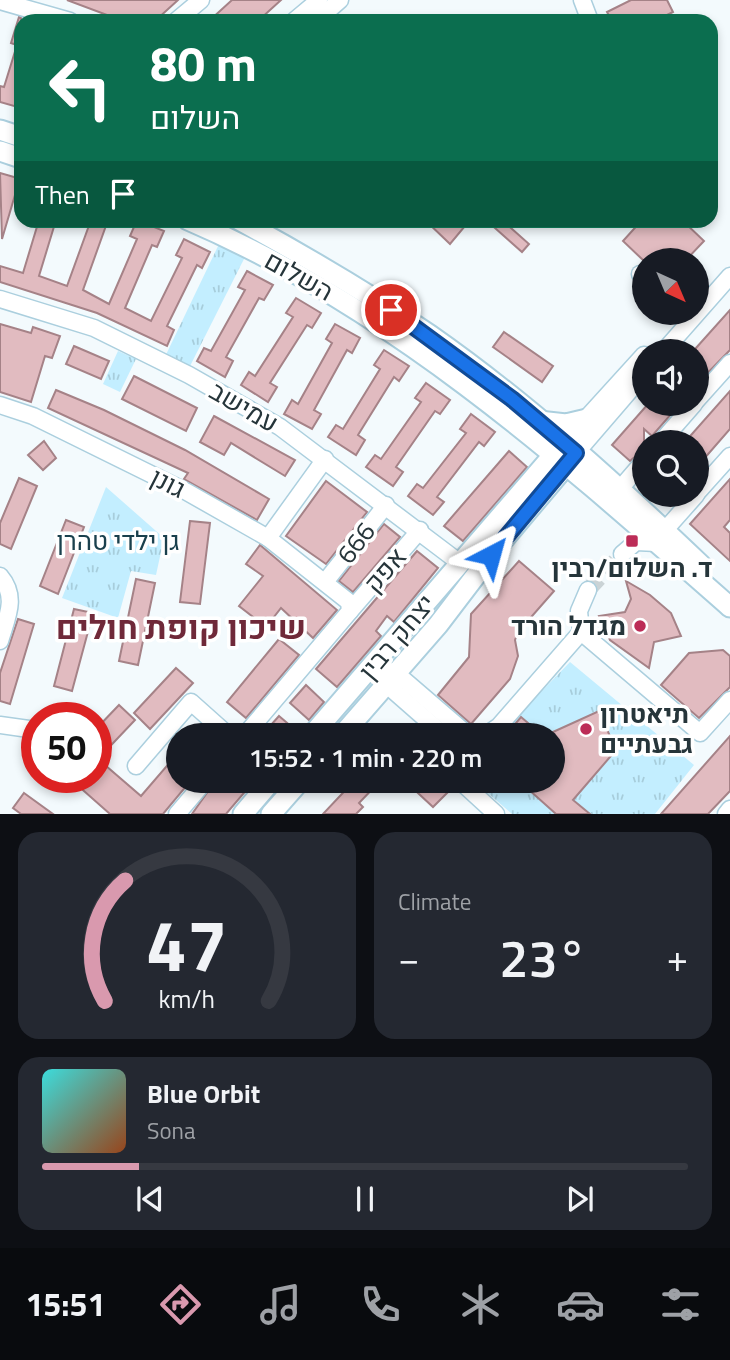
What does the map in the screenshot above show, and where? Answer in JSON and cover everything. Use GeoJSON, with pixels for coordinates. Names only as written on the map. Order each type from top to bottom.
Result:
{"type":"FeatureCollection","features":[{"type":"Feature","properties":{"kind":"main road","name":"השלום"},"geometry":{"type":"LineString","coordinates":[[206,228],[326,289],[619,489],[661,537],[730,607]]}},
{"type":"Feature","properties":{"kind":"main road","name":"השלום"},"geometry":{"type":"LineString","coordinates":[[254,228],[332,271],[431,337],[539,421],[596,490],[730,592]]}},
{"type":"Feature","properties":{"kind":"main road"},"geometry":{"type":"LineString","coordinates":[[539,421],[566,424],[587,419]]}},
{"type":"Feature","properties":{"kind":"main road","name":"יצחק רבין"},"geometry":{"type":"LineString","coordinates":[[353,723],[392,680],[538,496],[565,454]]}},
{"type":"Feature","properties":{"kind":"main road","name":"יצחק רבין"},"geometry":{"type":"LineString","coordinates":[[323,723],[460,563],[565,454]]}},
{"type":"Feature","properties":{"kind":"main road"},"geometry":{"type":"LineString","coordinates":[[538,496],[569,488],[596,490]]}},
{"type":"Feature","properties":{"kind":"main road"},"geometry":{"type":"LineString","coordinates":[[243,814],[261,793]]}},
{"type":"Feature","properties":{"kind":"main road"},"geometry":{"type":"LineString","coordinates":[[277,807],[289,793]]}},
{"type":"Feature","properties":{"kind":"street"},"geometry":{"type":"LineString","coordinates":[[184,14],[201,0]]}},
{"type":"Feature","properties":{"kind":"street"},"geometry":{"type":"LineString","coordinates":[[302,14],[319,0]]}},
{"type":"Feature","properties":{"kind":"street"},"geometry":{"type":"LineString","coordinates":[[324,14],[340,0]]}},
{"type":"Feature","properties":{"kind":"street"},"geometry":{"type":"LineString","coordinates":[[0,1],[46,14]]}},
{"type":"Feature","properties":{"kind":"street"},"geometry":{"type":"LineString","coordinates":[[709,296],[730,276]]}},
{"type":"Feature","properties":{"kind":"street","name":"עמישב"},"geometry":{"type":"LineString","coordinates":[[0,299],[105,334],[189,375],[280,427],[420,530],[460,563]]}},
{"type":"Feature","properties":{"kind":"street"},"geometry":{"type":"LineString","coordinates":[[662,339],[676,326]]}},
{"type":"Feature","properties":{"kind":"street"},"geometry":{"type":"LineString","coordinates":[[709,387],[730,363]]}},
{"type":"Feature","properties":{"kind":"street"},"geometry":{"type":"LineString","coordinates":[[565,454],[587,419],[632,369]]}},
{"type":"Feature","properties":{"kind":"street"},"geometry":{"type":"LineString","coordinates":[[565,454],[632,386]]}},
{"type":"Feature","properties":{"kind":"street","name":"גונן"},"geometry":{"type":"LineString","coordinates":[[0,405],[33,416],[163,480],[268,538],[325,582]]}},
{"type":"Feature","properties":{"kind":"street"},"geometry":{"type":"LineString","coordinates":[[671,430],[684,416]]}},
{"type":"Feature","properties":{"kind":"street"},"geometry":{"type":"LineString","coordinates":[[709,480],[730,456]]}},
{"type":"Feature","properties":{"kind":"street"},"geometry":{"type":"LineString","coordinates":[[268,538],[325,459]]}},
{"type":"Feature","properties":{"kind":"street"},"geometry":{"type":"LineString","coordinates":[[619,489],[632,474]]}},
{"type":"Feature","properties":{"kind":"street","name":"666"},"geometry":{"type":"LineString","coordinates":[[325,582],[386,505]]}},
{"type":"Feature","properties":{"kind":"street"},"geometry":{"type":"LineString","coordinates":[[622,554],[636,542],[661,537],[686,507]]}},
{"type":"Feature","properties":{"kind":"street","name":"אפק"},"geometry":{"type":"LineString","coordinates":[[255,723],[420,530]]}},
{"type":"Feature","properties":{"kind":"street"},"geometry":{"type":"LineString","coordinates":[[0,576],[8,586],[12,605],[0,641]]}},
{"type":"Feature","properties":{"kind":"street","name":"אפק"},"geometry":{"type":"LineString","coordinates":[[325,582],[348,602],[350,611]]}},
{"type":"Feature","properties":{"kind":"street"},"geometry":{"type":"LineString","coordinates":[[588,590],[579,611],[582,632],[700,733],[730,700]]}},
{"type":"Feature","properties":{"kind":"street"},"geometry":{"type":"LineString","coordinates":[[502,723],[582,632]]}},
{"type":"Feature","properties":{"kind":"street"},"geometry":{"type":"LineString","coordinates":[[374,665],[451,723]]}},
{"type":"Feature","properties":{"kind":"street"},"geometry":{"type":"LineString","coordinates":[[392,680],[433,723]]}},
{"type":"Feature","properties":{"kind":"street"},"geometry":{"type":"LineString","coordinates":[[173,723],[191,702],[215,723]]}},
{"type":"Feature","properties":{"kind":"street"},"geometry":{"type":"LineString","coordinates":[[0,724],[21,728]]}},
{"type":"Feature","properties":{"kind":"street"},"geometry":{"type":"LineString","coordinates":[[136,766],[166,731]]}},
{"type":"Feature","properties":{"kind":"street"},"geometry":{"type":"LineString","coordinates":[[177,814],[195,793]]}},
{"type":"Feature","properties":{"kind":"street"},"geometry":{"type":"LineString","coordinates":[[473,793],[496,814]]}},
{"type":"Feature","properties":{"kind":"street"},"geometry":{"type":"LineString","coordinates":[[726,814],[730,809]]}},
{"type":"Feature","properties":{"kind":"green space"},"geometry":{"type":"Polygon","coordinates":[[[220,242],[246,255],[186,374],[162,363],[220,242]]]}},
{"type":"Feature","properties":{"kind":"green space"},"geometry":{"type":"Polygon","coordinates":[[[118,351],[136,359],[120,392],[103,384],[118,351]]]}},
{"type":"Feature","properties":{"kind":"green space","name":"גן ילדי טהרן"},"geometry":{"type":"Polygon","coordinates":[[[106,487],[164,538],[156,575],[131,571],[118,618],[62,598],[106,487]]]}},
{"type":"Feature","properties":{"kind":"green space"},"geometry":{"type":"Polygon","coordinates":[[[570,662],[694,765],[655,814],[512,814],[488,793],[565,793],[565,723],[511,723],[570,662]]]}},
{"type":"Feature","properties":{"kind":"building"},"geometry":{"type":"Polygon","coordinates":[[[67,0],[178,0],[163,14],[104,14],[67,0]]]}},
{"type":"Feature","properties":{"kind":"building"},"geometry":{"type":"Polygon","coordinates":[[[232,0],[281,0],[266,14],[217,14],[232,0]]]}},
{"type":"Feature","properties":{"kind":"building"},"geometry":{"type":"Polygon","coordinates":[[[631,0],[667,0],[673,12],[608,14],[607,12],[631,0]]]}},
{"type":"Feature","properties":{"kind":"building"},"geometry":{"type":"Polygon","coordinates":[[[14,55],[14,106],[0,102],[0,86],[4,87],[14,55]]]}},
{"type":"Feature","properties":{"kind":"building"},"geometry":{"type":"Polygon","coordinates":[[[0,173],[14,177],[14,198],[2,239],[0,173]]]}},
{"type":"Feature","properties":{"kind":"building"},"geometry":{"type":"Polygon","coordinates":[[[37,228],[54,228],[39,276],[67,286],[88,228],[105,228],[83,290],[109,304],[137,239],[130,236],[134,228],[157,228],[164,231],[157,247],[152,245],[125,308],[151,321],[182,258],[176,255],[184,239],[210,252],[202,268],[197,265],[167,326],[174,330],[167,346],[97,313],[0,282],[0,266],[23,273],[37,228]]]}},
{"type":"Feature","properties":{"kind":"building"},"geometry":{"type":"Polygon","coordinates":[[[433,228],[463,228],[450,244],[433,228]]]}},
{"type":"Feature","properties":{"kind":"building"},"geometry":{"type":"Polygon","coordinates":[[[495,228],[511,228],[529,244],[522,252],[495,228]]]}},
{"type":"Feature","properties":{"kind":"building"},"geometry":{"type":"Polygon","coordinates":[[[635,228],[690,228],[704,241],[697,248],[632,250],[623,241],[635,228]]]}},
{"type":"Feature","properties":{"kind":"building"},"geometry":{"type":"Polygon","coordinates":[[[247,271],[273,285],[264,300],[259,298],[226,357],[233,361],[225,377],[197,361],[204,348],[211,351],[245,290],[238,287],[247,271]]]}},
{"type":"Feature","properties":{"kind":"building"},"geometry":{"type":"Polygon","coordinates":[[[296,298],[321,313],[312,328],[307,325],[270,383],[277,387],[268,402],[241,385],[249,372],[255,376],[293,317],[286,313],[296,298]]]}},
{"type":"Feature","properties":{"kind":"building"},"geometry":{"type":"Polygon","coordinates":[[[730,310],[730,350],[709,372],[709,339],[704,339],[730,310]]]}},
{"type":"Feature","properties":{"kind":"building"},"geometry":{"type":"Polygon","coordinates":[[[0,324],[31,333],[33,327],[60,336],[52,358],[45,356],[31,402],[0,392],[0,324]]]}},
{"type":"Feature","properties":{"kind":"building"},"geometry":{"type":"Polygon","coordinates":[[[335,324],[360,338],[352,353],[347,350],[314,410],[321,414],[312,429],[284,414],[292,400],[298,404],[332,343],[326,339],[335,324]]]}},
{"type":"Feature","properties":{"kind":"building"},"geometry":{"type":"Polygon","coordinates":[[[504,332],[553,366],[542,382],[493,347],[504,332]]]}},
{"type":"Feature","properties":{"kind":"building"},"geometry":{"type":"Polygon","coordinates":[[[74,346],[109,361],[101,379],[66,364],[74,346]]]}},
{"type":"Feature","properties":{"kind":"building"},"geometry":{"type":"Polygon","coordinates":[[[384,350],[409,366],[399,381],[394,377],[358,435],[365,440],[356,455],[328,437],[336,425],[343,429],[380,369],[374,365],[384,350]]]}},
{"type":"Feature","properties":{"kind":"building"},"geometry":{"type":"Polygon","coordinates":[[[134,376],[197,408],[186,431],[122,399],[134,376]]]}},
{"type":"Feature","properties":{"kind":"building"},"geometry":{"type":"Polygon","coordinates":[[[426,383],[450,400],[440,414],[435,411],[396,467],[403,472],[393,486],[366,467],[375,455],[381,459],[421,402],[415,398],[426,383]]]}},
{"type":"Feature","properties":{"kind":"building"},"geometry":{"type":"Polygon","coordinates":[[[56,390],[104,410],[185,450],[269,499],[257,520],[184,479],[188,473],[48,408],[56,390]]]}},
{"type":"Feature","properties":{"kind":"building"},"geometry":{"type":"Polygon","coordinates":[[[730,391],[730,429],[709,453],[709,430],[696,430],[730,391]]]}},
{"type":"Feature","properties":{"kind":"building"},"geometry":{"type":"Polygon","coordinates":[[[471,414],[495,432],[484,446],[479,442],[437,497],[444,502],[433,515],[408,496],[417,484],[423,488],[466,433],[460,429],[471,414]]]}},
{"type":"Feature","properties":{"kind":"building"},"geometry":{"type":"Polygon","coordinates":[[[214,416],[295,460],[285,476],[231,443],[224,455],[200,442],[214,416]]]}},
{"type":"Feature","properties":{"kind":"building"},"geometry":{"type":"Polygon","coordinates":[[[637,416],[670,416],[657,430],[632,430],[630,461],[612,445],[637,416]]]}},
{"type":"Feature","properties":{"kind":"building"},"geometry":{"type":"Polygon","coordinates":[[[44,441],[56,458],[43,470],[28,455],[44,441]]]}},
{"type":"Feature","properties":{"kind":"building"},"geometry":{"type":"Polygon","coordinates":[[[509,451],[527,467],[463,541],[444,526],[509,451]]]}},
{"type":"Feature","properties":{"kind":"building"},"geometry":{"type":"Polygon","coordinates":[[[19,478],[37,486],[11,549],[0,544],[0,523],[19,478]]]}},
{"type":"Feature","properties":{"kind":"building"},"geometry":{"type":"Polygon","coordinates":[[[730,479],[730,520],[724,527],[730,533],[730,561],[690,524],[705,507],[709,507],[709,503],[730,479]]]}},
{"type":"Feature","properties":{"kind":"building"},"geometry":{"type":"Polygon","coordinates":[[[326,481],[367,512],[326,564],[286,536],[326,481]]]}},
{"type":"Feature","properties":{"kind":"building"},"geometry":{"type":"Polygon","coordinates":[[[66,520],[84,527],[58,594],[40,586],[66,520]]]}},
{"type":"Feature","properties":{"kind":"building"},"geometry":{"type":"Polygon","coordinates":[[[190,521],[210,523],[200,604],[180,602],[190,521]]]}},
{"type":"Feature","properties":{"kind":"building"},"geometry":{"type":"Polygon","coordinates":[[[384,524],[400,537],[353,592],[339,581],[384,524]]]}},
{"type":"Feature","properties":{"kind":"building"},"geometry":{"type":"Polygon","coordinates":[[[260,545],[337,610],[313,638],[281,608],[266,627],[239,606],[263,576],[246,564],[260,545]]]}},
{"type":"Feature","properties":{"kind":"building"},"geometry":{"type":"Polygon","coordinates":[[[417,551],[438,568],[394,622],[387,616],[376,631],[381,636],[337,687],[316,669],[417,551]]]}},
{"type":"Feature","properties":{"kind":"building"},"geometry":{"type":"Polygon","coordinates":[[[519,561],[554,591],[518,632],[515,640],[518,656],[510,679],[470,723],[438,695],[469,657],[471,614],[519,561]]]}},
{"type":"Feature","properties":{"kind":"building"},"geometry":{"type":"Polygon","coordinates":[[[136,579],[155,583],[138,665],[119,661],[136,579]]]}},
{"type":"Feature","properties":{"kind":"building","name":"מגדל הורד"},"geometry":{"type":"Polygon","coordinates":[[[626,581],[650,595],[671,613],[681,636],[654,642],[649,668],[610,640],[599,616],[625,612],[631,599],[626,581]]]}},
{"type":"Feature","properties":{"kind":"building"},"geometry":{"type":"Polygon","coordinates":[[[74,609],[93,613],[72,691],[54,686],[74,609]]]}},
{"type":"Feature","properties":{"kind":"building"},"geometry":{"type":"Polygon","coordinates":[[[18,619],[34,624],[10,704],[0,701],[0,673],[18,619]]]}},
{"type":"Feature","properties":{"kind":"building"},"geometry":{"type":"Polygon","coordinates":[[[279,639],[299,655],[246,718],[227,702],[279,639]]]}},
{"type":"Feature","properties":{"kind":"building"},"geometry":{"type":"Polygon","coordinates":[[[723,650],[730,656],[730,687],[699,718],[661,685],[689,653],[723,650]]]}},
{"type":"Feature","properties":{"kind":"building"},"geometry":{"type":"Polygon","coordinates":[[[176,668],[193,683],[150,729],[134,713],[176,668]]]}},
{"type":"Feature","properties":{"kind":"building"},"geometry":{"type":"Polygon","coordinates":[[[306,685],[324,702],[309,720],[290,703],[306,685]]]}},
{"type":"Feature","properties":{"kind":"building"},"geometry":{"type":"Polygon","coordinates":[[[119,705],[135,720],[112,744],[112,712],[119,705]]]}},
{"type":"Feature","properties":{"kind":"building"},"geometry":{"type":"Polygon","coordinates":[[[599,711],[616,750],[573,800],[590,814],[556,814],[533,793],[565,793],[565,727],[599,711]]]}},
{"type":"Feature","properties":{"kind":"building"},"geometry":{"type":"Polygon","coordinates":[[[279,716],[287,723],[273,723],[279,716]]]}},
{"type":"Feature","properties":{"kind":"building"},"geometry":{"type":"Polygon","coordinates":[[[521,717],[528,723],[516,723],[521,717]]]}},
{"type":"Feature","properties":{"kind":"building"},"geometry":{"type":"Polygon","coordinates":[[[730,736],[730,791],[708,814],[661,814],[730,736]]]}},
{"type":"Feature","properties":{"kind":"building"},"geometry":{"type":"Polygon","coordinates":[[[166,767],[166,793],[180,793],[163,814],[110,814],[86,793],[112,793],[112,771],[141,796],[166,767]]]}},
{"type":"Feature","properties":{"kind":"building"},"geometry":{"type":"Polygon","coordinates":[[[24,793],[53,814],[21,814],[13,808],[24,793]]]}},
{"type":"Feature","properties":{"kind":"building"},"geometry":{"type":"Polygon","coordinates":[[[207,793],[244,793],[226,814],[192,814],[207,793]]]}},
{"type":"Feature","properties":{"kind":"building"},"geometry":{"type":"Polygon","coordinates":[[[343,793],[369,793],[359,803],[363,807],[356,814],[323,814],[343,793]]]}},
{"type":"Feature","properties":{"kind":"building"},"geometry":{"type":"Polygon","coordinates":[[[418,793],[447,793],[433,807],[418,793]]]}},
{"type":"Feature","properties":{"kind":"tunnel"},"geometry":{"type":"LineString","coordinates":[[588,590],[622,554]]}},
{"type":"Feature","properties":{"kind":"place","name":"ד. השלום/רבין"},"geometry":{"type":"Point","coordinates":[632,541]}},
{"type":"Feature","properties":{"kind":"place","name":"מגדל הורד"},"geometry":{"type":"Point","coordinates":[640,626]}},
{"type":"Feature","properties":{"kind":"place","name":"תיאטרון גבעתיים"},"geometry":{"type":"Point","coordinates":[586,729]}},
{"type":"Feature","properties":{"kind":"district","name":"שיכון קופת חולים"},"geometry":{"type":"Point","coordinates":[181,627]}},
{"type":"Feature","properties":{"kind":"route"},"geometry":{"type":"LineString","coordinates":[[391,310],[512,399],[576,453],[491,555]]}}]}
